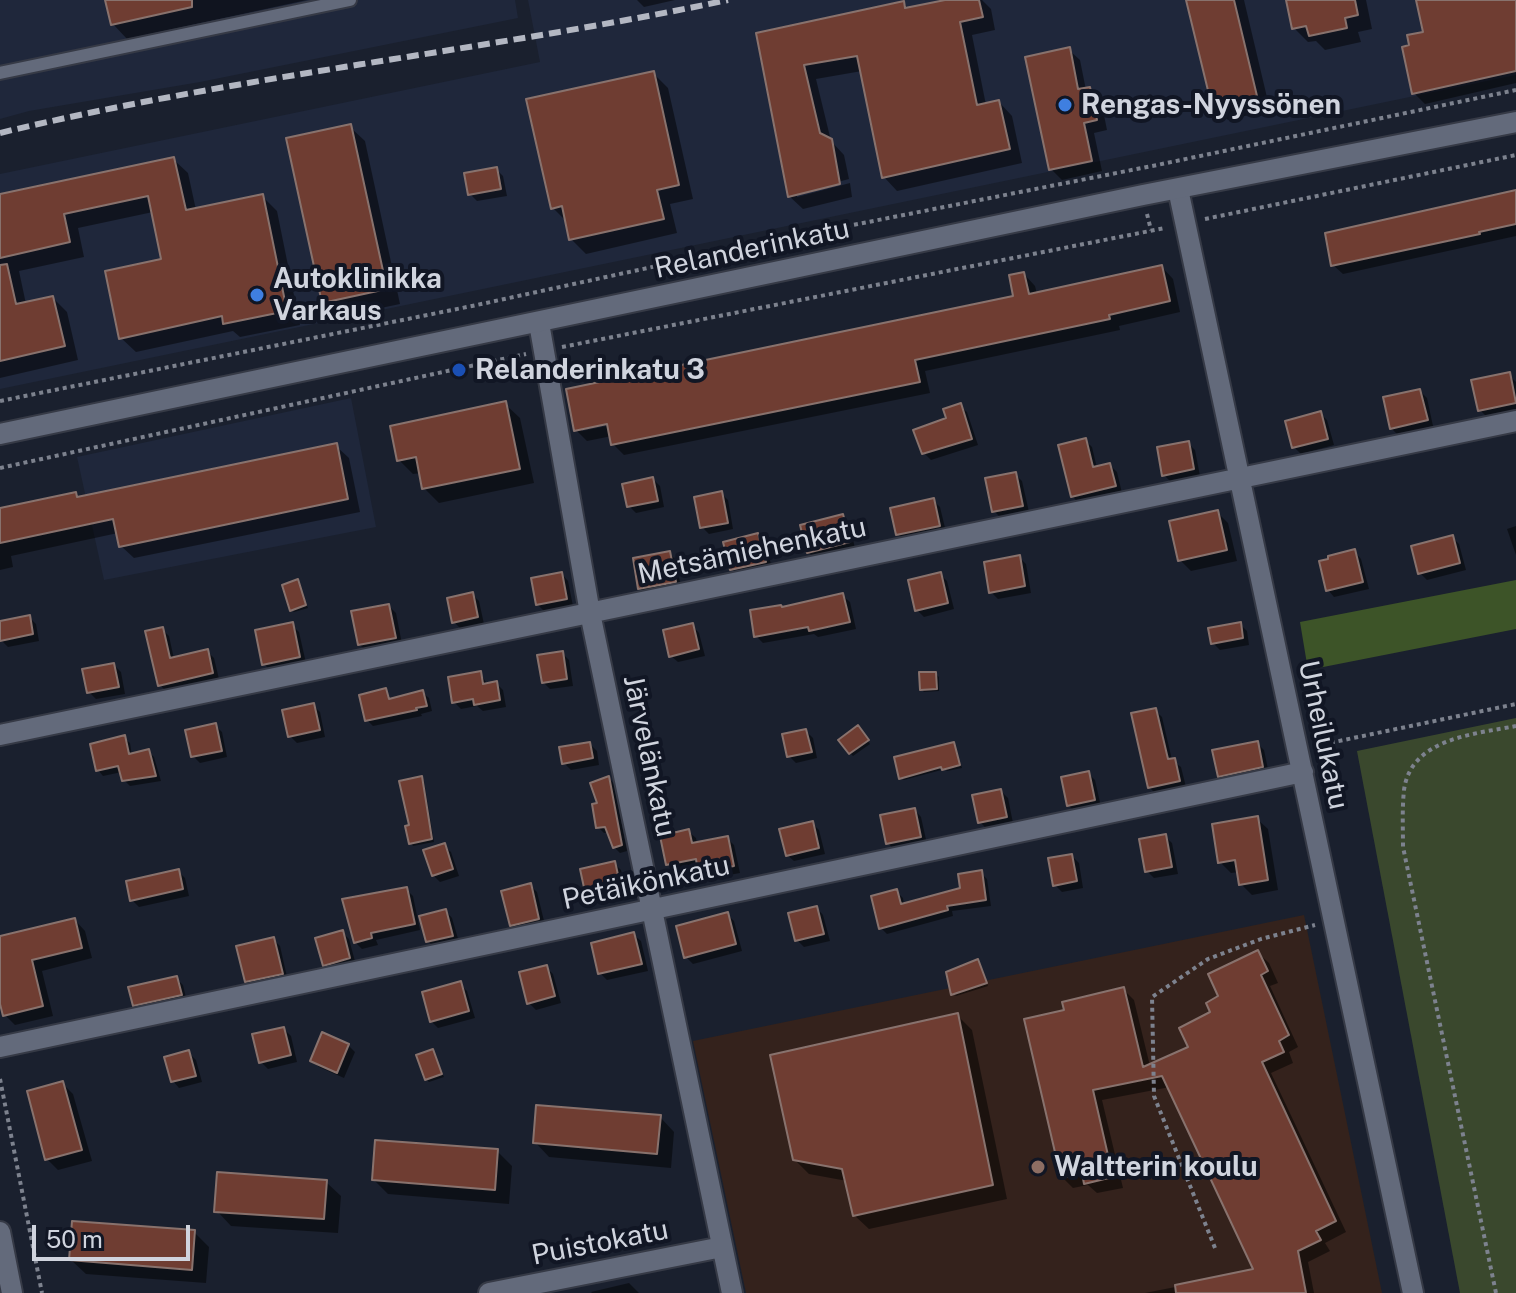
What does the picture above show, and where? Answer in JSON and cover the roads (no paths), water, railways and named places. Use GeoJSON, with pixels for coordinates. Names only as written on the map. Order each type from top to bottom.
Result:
{"type":"FeatureCollection","features":[{"type":"Feature","properties":{"kind":"street","name":"Relanderinkatu"},"geometry":{"type":"LineString","coordinates":[[0,434],[1178,189],[1516,122]]}},
{"type":"Feature","properties":{"kind":"street","name":"Urheilukatu"},"geometry":{"type":"LineString","coordinates":[[1178,189],[1413,1293]]}},
{"type":"Feature","properties":{"kind":"street","name":"Järvelänkatu"},"geometry":{"type":"LineString","coordinates":[[539,323],[590,613],[732,1293]]}},
{"type":"Feature","properties":{"kind":"street","name":"Metsämiehenkatu"},"geometry":{"type":"LineString","coordinates":[[0,735],[1516,421]]}},
{"type":"Feature","properties":{"kind":"street","name":"Petäikönkatu"},"geometry":{"type":"LineString","coordinates":[[0,1047],[1303,772]]}},
{"type":"Feature","properties":{"kind":"street"},"geometry":{"type":"LineString","coordinates":[[0,1232],[12,1293]]}},
{"type":"Feature","properties":{"kind":"street","name":"Puistokatu"},"geometry":{"type":"LineString","coordinates":[[489,1293],[722,1247]]}},
{"type":"Feature","properties":{"kind":"lane"},"geometry":{"type":"LineString","coordinates":[[0,73],[350,0]]}},
{"type":"Feature","properties":{"kind":"railway"},"geometry":{"type":"LineString","coordinates":[[0,133],[181,95],[728,0]]}},
{"type":"Feature","properties":{"kind":"place","name":"Rengas-Nyyssönen"},"geometry":{"type":"Point","coordinates":[1065,105]}},
{"type":"Feature","properties":{"kind":"place","name":"Autoklinikka Varkaus"},"geometry":{"type":"Point","coordinates":[257,295]}},
{"type":"Feature","properties":{"kind":"place","name":"Relanderinkatu 3"},"geometry":{"type":"Point","coordinates":[459,370]}},
{"type":"Feature","properties":{"kind":"place","name":"Waltterin koulu"},"geometry":{"type":"Point","coordinates":[1038,1167]}}]}
